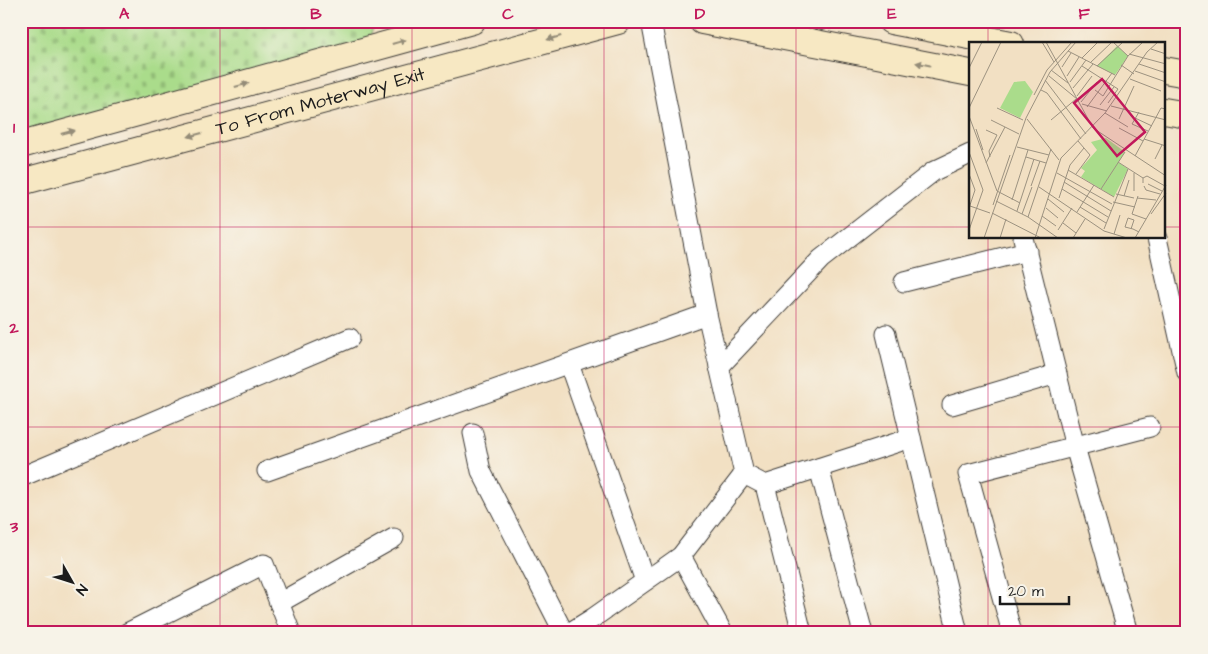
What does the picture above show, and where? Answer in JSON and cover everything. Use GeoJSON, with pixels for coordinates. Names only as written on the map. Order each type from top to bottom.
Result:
{"type":"FeatureCollection","features":[{"type":"Feature","properties":{"kind":"main road","name":"To From Moterway Exit"},"geometry":{"type":"LineString","coordinates":[[21,145],[472,21]]}},
{"type":"Feature","properties":{"kind":"main road","name":"To From Moterway Exit"},"geometry":{"type":"LineString","coordinates":[[21,182],[618,21]]}},
{"type":"Feature","properties":{"kind":"main road"},"geometry":{"type":"LineString","coordinates":[[702,21],[969,73]]}},
{"type":"Feature","properties":{"kind":"main road"},"geometry":{"type":"LineString","coordinates":[[891,21],[1001,42]]}},
{"type":"Feature","properties":{"kind":"main road"},"geometry":{"type":"LineString","coordinates":[[1166,70],[1187,74]]}},
{"type":"Feature","properties":{"kind":"main road"},"geometry":{"type":"LineString","coordinates":[[1166,110],[1187,114]]}},
{"type":"Feature","properties":{"kind":"street"},"geometry":{"type":"LineString","coordinates":[[651,21],[707,314],[744,474],[765,485],[911,438]]}},
{"type":"Feature","properties":{"kind":"street"},"geometry":{"type":"LineString","coordinates":[[719,367],[821,259],[934,171],[969,154]]}},
{"type":"Feature","properties":{"kind":"street"},"geometry":{"type":"LineString","coordinates":[[1157,239],[1187,373]]}},
{"type":"Feature","properties":{"kind":"street"},"geometry":{"type":"LineString","coordinates":[[904,282],[1025,244],[1075,446],[1128,633]]}},
{"type":"Feature","properties":{"kind":"street"},"geometry":{"type":"LineString","coordinates":[[267,471],[707,314]]}},
{"type":"Feature","properties":{"kind":"street"},"geometry":{"type":"LineString","coordinates":[[886,334],[958,633]]}},
{"type":"Feature","properties":{"kind":"street"},"geometry":{"type":"LineString","coordinates":[[21,477],[350,338]]}},
{"type":"Feature","properties":{"kind":"street"},"geometry":{"type":"LineString","coordinates":[[569,364],[645,581]]}},
{"type":"Feature","properties":{"kind":"street"},"geometry":{"type":"LineString","coordinates":[[952,405],[1057,374]]}},
{"type":"Feature","properties":{"kind":"street"},"geometry":{"type":"LineString","coordinates":[[1012,633],[968,474],[1150,428]]}},
{"type":"Feature","properties":{"kind":"street"},"geometry":{"type":"LineString","coordinates":[[473,433],[481,471],[564,633]]}},
{"type":"Feature","properties":{"kind":"street"},"geometry":{"type":"LineString","coordinates":[[819,468],[863,633]]}},
{"type":"Feature","properties":{"kind":"street"},"geometry":{"type":"LineString","coordinates":[[569,633],[681,556],[744,474]]}},
{"type":"Feature","properties":{"kind":"street"},"geometry":{"type":"LineString","coordinates":[[765,485],[802,633]]}},
{"type":"Feature","properties":{"kind":"street"},"geometry":{"type":"LineString","coordinates":[[279,603],[394,538]]}},
{"type":"Feature","properties":{"kind":"street"},"geometry":{"type":"LineString","coordinates":[[681,556],[723,633]]}},
{"type":"Feature","properties":{"kind":"street"},"geometry":{"type":"LineString","coordinates":[[127,633],[264,564],[291,633]]}},
{"type":"Feature","properties":{"kind":"green space"},"geometry":{"type":"Polygon","coordinates":[[[21,21],[374,21],[368,50],[21,145],[21,21]]]}}]}
